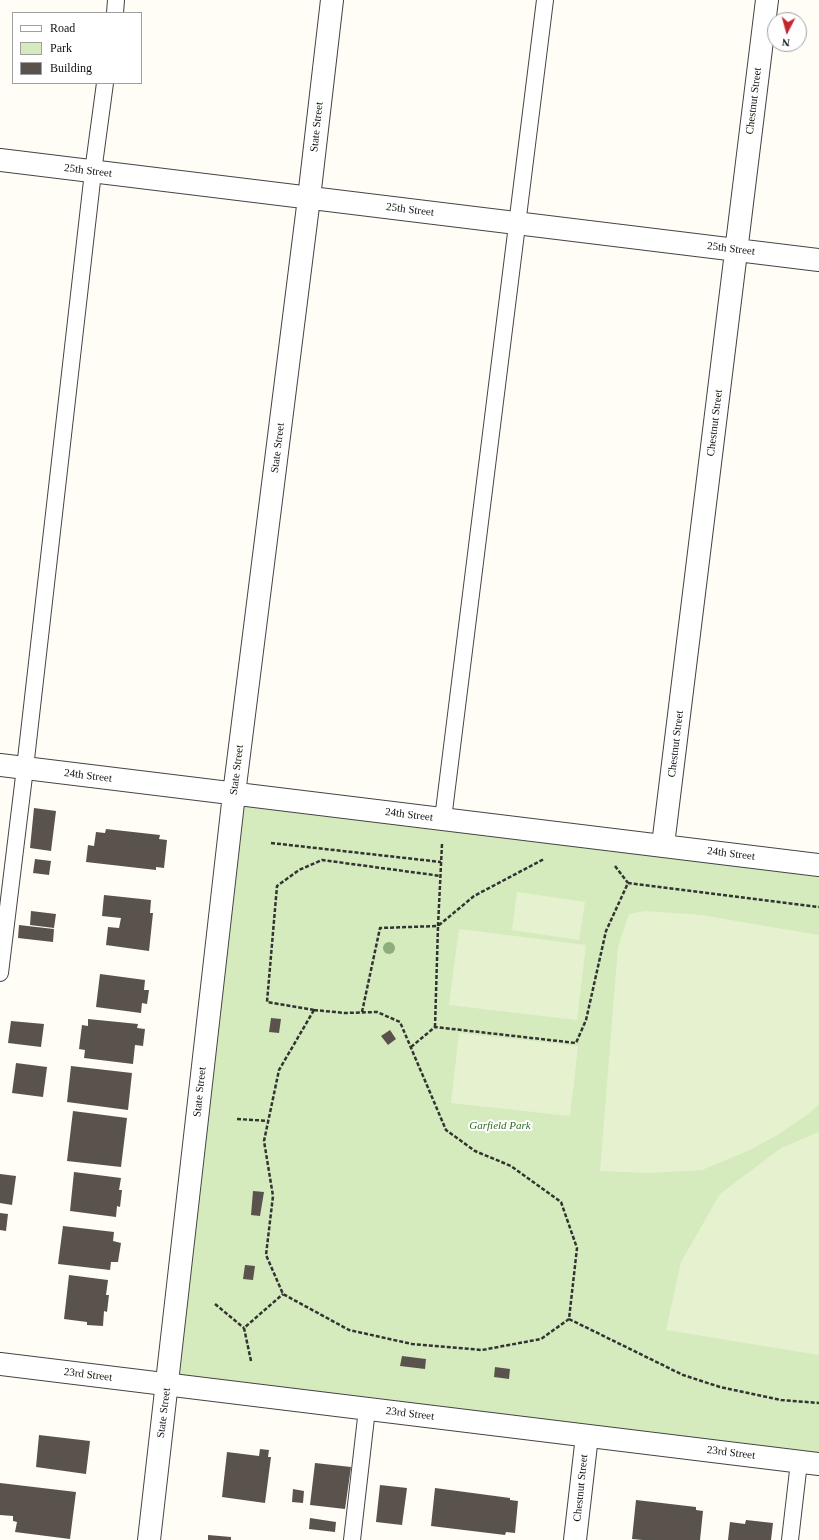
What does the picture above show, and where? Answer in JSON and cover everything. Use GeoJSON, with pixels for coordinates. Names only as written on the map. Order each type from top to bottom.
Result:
{"type":"FeatureCollection","features":[{"type":"Feature","properties":{"kind":"street","name":"State Street"},"geometry":{"type":"LineString","coordinates":[[149,1540],[234,794],[310,198],[332,0]]}},
{"type":"Feature","properties":{"kind":"street","name":"Chestnut Street"},"geometry":{"type":"LineString","coordinates":[[663,845],[767,0]]}},
{"type":"Feature","properties":{"kind":"street","name":"25th Street"},"geometry":{"type":"LineString","coordinates":[[0,160],[819,260]]}},
{"type":"Feature","properties":{"kind":"street","name":"24th Street"},"geometry":{"type":"LineString","coordinates":[[0,765],[819,865]]}},
{"type":"Feature","properties":{"kind":"street","name":"23rd Street"},"geometry":{"type":"LineString","coordinates":[[0,1364],[809,1463]]}},
{"type":"Feature","properties":{"kind":"street","name":"Chestnut Street"},"geometry":{"type":"LineString","coordinates":[[575,1540],[587,1436]]}},
{"type":"Feature","properties":{"kind":"lane"},"geometry":{"type":"LineString","coordinates":[[115,12],[116,0]]}},
{"type":"Feature","properties":{"kind":"lane"},"geometry":{"type":"LineString","coordinates":[[443,819],[545,0]]}},
{"type":"Feature","properties":{"kind":"lane"},"geometry":{"type":"LineString","coordinates":[[0,973],[26,768],[93,172],[105,84]]}},
{"type":"Feature","properties":{"kind":"lane"},"geometry":{"type":"LineString","coordinates":[[352,1540],[368,1409]]}},
{"type":"Feature","properties":{"kind":"lane"},"geometry":{"type":"LineString","coordinates":[[790,1540],[809,1463]]}},
{"type":"Feature","properties":{"kind":"path"},"geometry":{"type":"LineString","coordinates":[[435,1027],[443,819]]}},
{"type":"Feature","properties":{"kind":"path"},"geometry":{"type":"LineString","coordinates":[[271,843],[441,862]]}},
{"type":"Feature","properties":{"kind":"path"},"geometry":{"type":"LineString","coordinates":[[362,1012],[380,928],[438,926],[474,896],[543,859],[550,859]]}},
{"type":"Feature","properties":{"kind":"path"},"geometry":{"type":"LineString","coordinates":[[314,1010],[279,1070],[264,1141],[273,1196],[266,1255],[283,1294],[349,1330],[412,1344],[482,1350],[541,1340],[569,1319],[577,1248],[561,1202],[511,1166],[475,1151],[446,1130],[400,1022],[377,1012],[345,1013],[314,1010],[267,1002],[278,886],[299,870],[322,860],[441,876]]}},
{"type":"Feature","properties":{"kind":"path"},"geometry":{"type":"LineString","coordinates":[[612,861],[628,884],[819,907]]}},
{"type":"Feature","properties":{"kind":"path"},"geometry":{"type":"LineString","coordinates":[[411,1047],[435,1027],[576,1043],[586,1020],[606,931],[628,884]]}},
{"type":"Feature","properties":{"kind":"path"},"geometry":{"type":"LineString","coordinates":[[237,1119],[269,1121]]}},
{"type":"Feature","properties":{"kind":"path"},"geometry":{"type":"LineString","coordinates":[[244,1328],[283,1294]]}},
{"type":"Feature","properties":{"kind":"path"},"geometry":{"type":"LineString","coordinates":[[215,1304],[244,1328],[251,1361]]}},
{"type":"Feature","properties":{"kind":"path"},"geometry":{"type":"LineString","coordinates":[[569,1319],[683,1375],[728,1389],[781,1400],[819,1403]]}},
{"type":"Feature","properties":{"kind":"green space","name":"Garfield Park"},"geometry":{"type":"Polygon","coordinates":[[[234,794],[819,865],[819,1464],[167,1385],[234,794]]]}},
{"type":"Feature","properties":{"kind":"green space"},"geometry":{"type":"Polygon","coordinates":[[[517,892],[585,902],[579,940],[512,930],[517,892]]]}},
{"type":"Feature","properties":{"kind":"green space"},"geometry":{"type":"Polygon","coordinates":[[[645,911],[701,915],[819,935],[819,1104],[811,1112],[779,1134],[748,1151],[702,1170],[648,1173],[600,1171],[618,947],[629,914],[645,911]]]}},
{"type":"Feature","properties":{"kind":"green space"},"geometry":{"type":"Polygon","coordinates":[[[459,929],[586,945],[577,1020],[449,1005],[459,929]]]}},
{"type":"Feature","properties":{"kind":"green space"},"geometry":{"type":"Polygon","coordinates":[[[459,1033],[578,1046],[570,1116],[451,1103],[459,1033]]]}},
{"type":"Feature","properties":{"kind":"green space"},"geometry":{"type":"Polygon","coordinates":[[[819,1132],[819,1355],[666,1330],[681,1262],[720,1194],[781,1148],[819,1132]]]}},
{"type":"Feature","properties":{"kind":"building"},"geometry":{"type":"Polygon","coordinates":[[[34,808],[56,811],[51,851],[30,848],[34,808]]]}},
{"type":"Feature","properties":{"kind":"building"},"geometry":{"type":"Polygon","coordinates":[[[106,829],[160,835],[159,839],[167,840],[164,868],[156,867],[156,870],[86,862],[88,845],[94,846],[96,832],[105,833],[106,829]]]}},
{"type":"Feature","properties":{"kind":"building"},"geometry":{"type":"Polygon","coordinates":[[[35,859],[51,861],[49,875],[33,873],[35,859]]]}},
{"type":"Feature","properties":{"kind":"building"},"geometry":{"type":"Polygon","coordinates":[[[104,895],[151,900],[150,913],[153,913],[149,951],[106,945],[108,927],[119,928],[121,918],[102,916],[104,895]]]}},
{"type":"Feature","properties":{"kind":"building"},"geometry":{"type":"Polygon","coordinates":[[[31,911],[56,914],[54,928],[30,925],[31,911]]]}},
{"type":"Feature","properties":{"kind":"building"},"geometry":{"type":"Polygon","coordinates":[[[19,925],[54,929],[53,942],[18,938],[19,925]]]}},
{"type":"Feature","properties":{"kind":"building"},"geometry":{"type":"Polygon","coordinates":[[[100,974],[145,980],[144,990],[149,990],[147,1004],[142,1003],[141,1013],[96,1007],[100,974]]]}},
{"type":"Feature","properties":{"kind":"building"},"geometry":{"type":"Polygon","coordinates":[[[271,1018],[281,1019],[279,1033],[269,1032],[271,1018]]]}},
{"type":"Feature","properties":{"kind":"building"},"geometry":{"type":"Polygon","coordinates":[[[88,1019],[138,1024],[137,1028],[145,1029],[143,1046],[135,1045],[133,1064],[84,1058],[85,1050],[79,1049],[82,1025],[88,1026],[88,1019]]]}},
{"type":"Feature","properties":{"kind":"building"},"geometry":{"type":"Polygon","coordinates":[[[11,1021],[44,1024],[41,1047],[8,1043],[11,1021]]]}},
{"type":"Feature","properties":{"kind":"building"},"geometry":{"type":"Polygon","coordinates":[[[390,1030],[396,1039],[388,1045],[381,1036],[390,1030]]]}},
{"type":"Feature","properties":{"kind":"building"},"geometry":{"type":"Polygon","coordinates":[[[16,1063],[47,1067],[43,1097],[12,1093],[16,1063]]]}},
{"type":"Feature","properties":{"kind":"building"},"geometry":{"type":"Polygon","coordinates":[[[71,1066],[132,1073],[128,1110],[67,1102],[71,1066]]]}},
{"type":"Feature","properties":{"kind":"building"},"geometry":{"type":"Polygon","coordinates":[[[73,1111],[127,1118],[121,1167],[67,1161],[73,1111]]]}},
{"type":"Feature","properties":{"kind":"building"},"geometry":{"type":"Polygon","coordinates":[[[74,1172],[121,1178],[119,1190],[122,1190],[120,1207],[117,1206],[116,1217],[70,1211],[74,1172]]]}},
{"type":"Feature","properties":{"kind":"building"},"geometry":{"type":"Polygon","coordinates":[[[0,1174],[16,1176],[12,1205],[0,1203],[0,1174]]]}},
{"type":"Feature","properties":{"kind":"building"},"geometry":{"type":"Polygon","coordinates":[[[253,1191],[264,1192],[260,1216],[251,1215],[253,1191]]]}},
{"type":"Feature","properties":{"kind":"building"},"geometry":{"type":"Polygon","coordinates":[[[0,1213],[8,1214],[6,1231],[0,1230],[0,1213]]]}},
{"type":"Feature","properties":{"kind":"building"},"geometry":{"type":"Polygon","coordinates":[[[63,1226],[114,1232],[113,1241],[121,1243],[118,1262],[111,1262],[110,1270],[58,1264],[63,1226]]]}},
{"type":"Feature","properties":{"kind":"building"},"geometry":{"type":"Polygon","coordinates":[[[245,1265],[255,1266],[253,1280],[243,1279],[245,1265]]]}},
{"type":"Feature","properties":{"kind":"building"},"geometry":{"type":"Polygon","coordinates":[[[69,1275],[108,1280],[106,1295],[109,1295],[107,1312],[104,1311],[103,1326],[87,1325],[87,1322],[64,1319],[69,1275]]]}},
{"type":"Feature","properties":{"kind":"building"},"geometry":{"type":"Polygon","coordinates":[[[402,1356],[426,1359],[425,1369],[400,1366],[402,1356]]]}},
{"type":"Feature","properties":{"kind":"building"},"geometry":{"type":"Polygon","coordinates":[[[495,1367],[510,1369],[509,1379],[494,1377],[495,1367]]]}},
{"type":"Feature","properties":{"kind":"building"},"geometry":{"type":"Polygon","coordinates":[[[39,1435],[90,1441],[86,1474],[36,1467],[39,1435]]]}},
{"type":"Feature","properties":{"kind":"building"},"geometry":{"type":"Polygon","coordinates":[[[260,1449],[269,1450],[268,1457],[271,1457],[265,1503],[222,1497],[227,1452],[259,1456],[260,1449]]]}},
{"type":"Feature","properties":{"kind":"building"},"geometry":{"type":"Polygon","coordinates":[[[315,1463],[351,1467],[345,1509],[310,1505],[315,1463]]]}},
{"type":"Feature","properties":{"kind":"building"},"geometry":{"type":"Polygon","coordinates":[[[0,1483],[76,1492],[70,1539],[15,1532],[17,1522],[13,1521],[13,1516],[0,1515],[0,1483]]]}},
{"type":"Feature","properties":{"kind":"building"},"geometry":{"type":"Polygon","coordinates":[[[380,1485],[407,1488],[402,1525],[376,1522],[380,1485]]]}},
{"type":"Feature","properties":{"kind":"building"},"geometry":{"type":"Polygon","coordinates":[[[435,1488],[510,1498],[510,1500],[518,1501],[515,1533],[506,1532],[505,1535],[431,1526],[435,1488]]]}},
{"type":"Feature","properties":{"kind":"building"},"geometry":{"type":"Polygon","coordinates":[[[293,1489],[304,1491],[303,1503],[292,1502],[293,1489]]]}},
{"type":"Feature","properties":{"kind":"building"},"geometry":{"type":"Polygon","coordinates":[[[636,1500],[696,1507],[696,1510],[703,1511],[700,1540],[632,1539],[636,1500]]]}},
{"type":"Feature","properties":{"kind":"building"},"geometry":{"type":"Polygon","coordinates":[[[310,1518],[336,1522],[335,1532],[309,1529],[310,1518]]]}},
{"type":"Feature","properties":{"kind":"building"},"geometry":{"type":"Polygon","coordinates":[[[746,1520],[773,1523],[771,1540],[728,1540],[730,1522],[745,1524],[746,1520]]]}},
{"type":"Feature","properties":{"kind":"building"},"geometry":{"type":"Polygon","coordinates":[[[208,1535],[231,1537],[231,1540],[208,1540],[208,1535]]]}}]}
